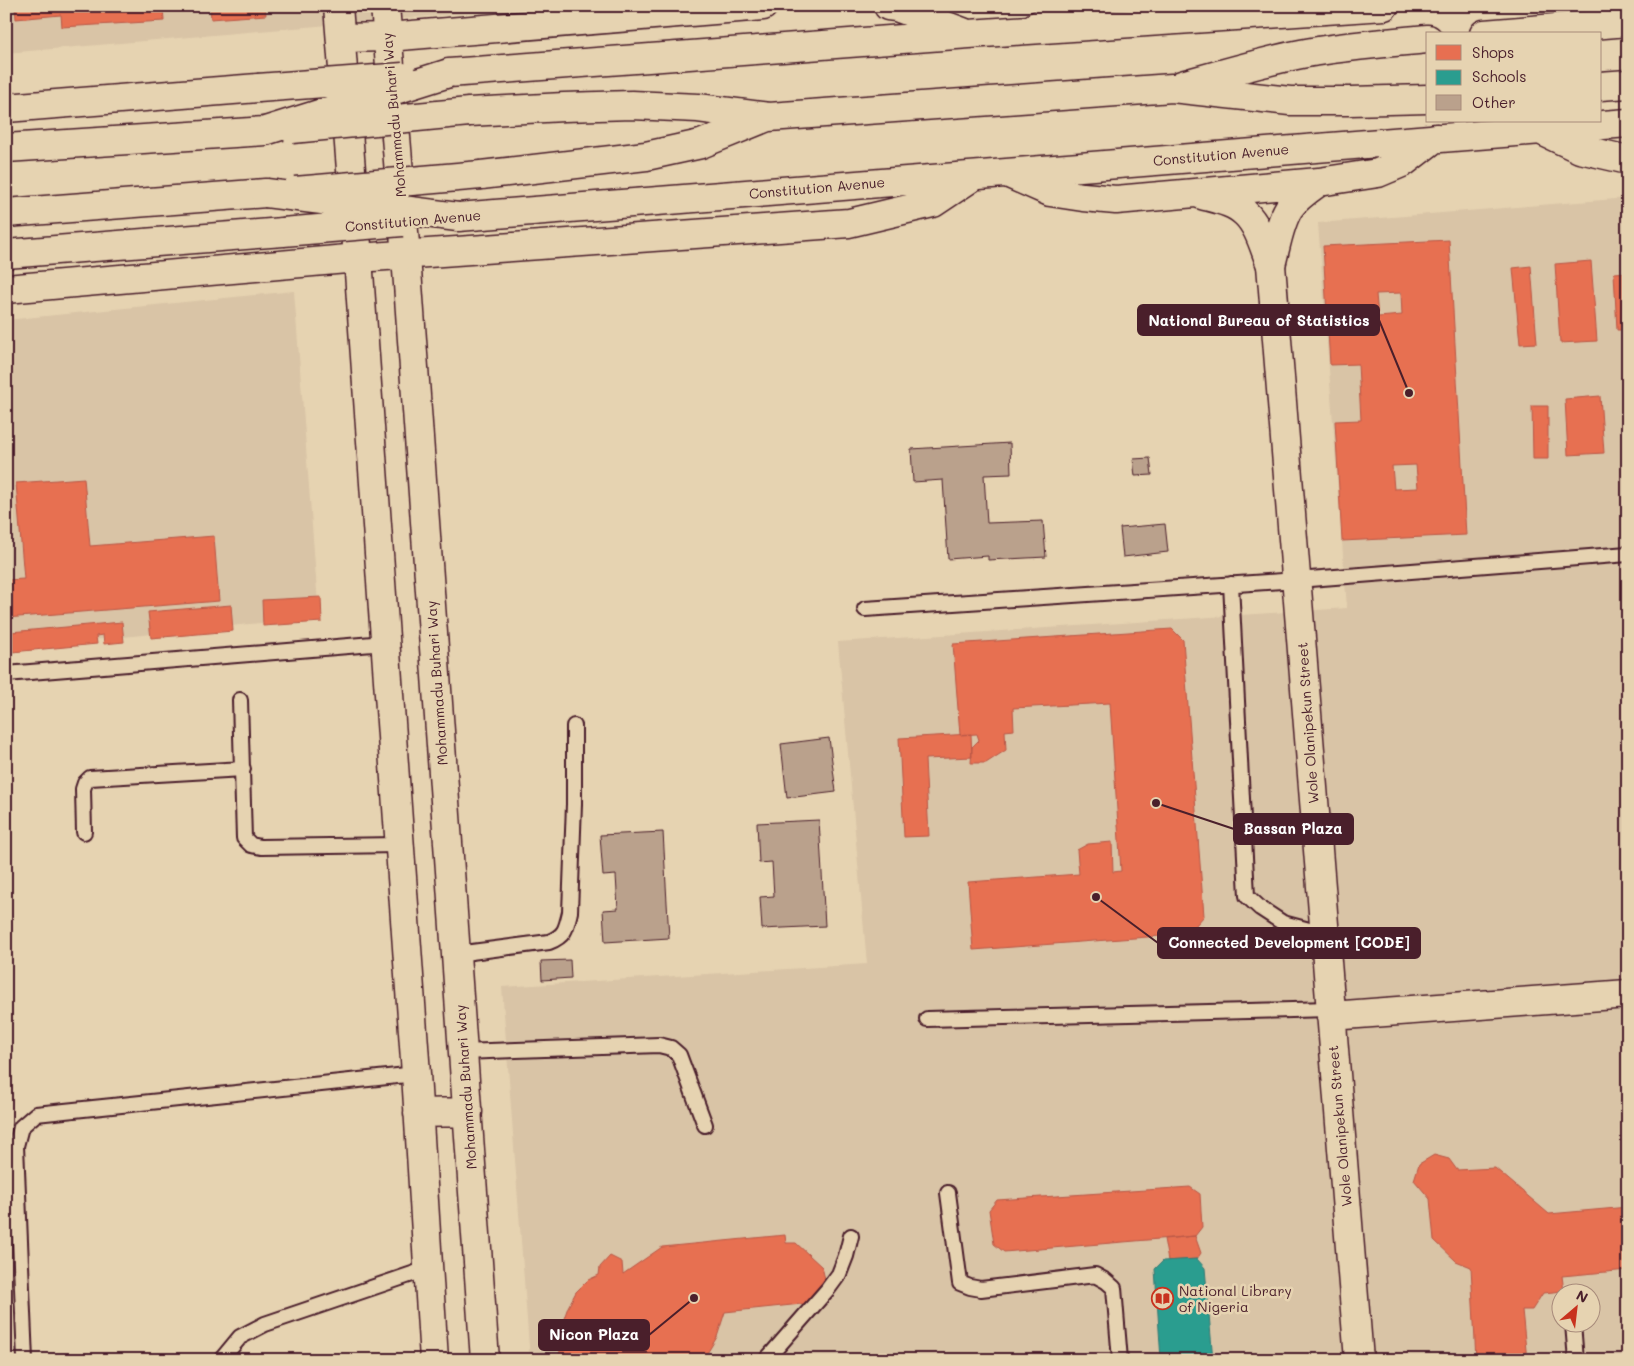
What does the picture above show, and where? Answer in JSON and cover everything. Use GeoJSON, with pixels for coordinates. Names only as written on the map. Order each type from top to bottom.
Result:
{"type":"FeatureCollection","features":[{"type":"Feature","properties":{"kind":"main road"},"geometry":{"type":"LineString","coordinates":[[338,6],[358,258],[416,1074],[434,1360]]}},
{"type":"Feature","properties":{"kind":"main road","name":"Mohammadu Buhari Way"},"geometry":{"type":"LineString","coordinates":[[385,6],[406,256],[485,1360]]}},
{"type":"Feature","properties":{"kind":"main road"},"geometry":{"type":"LineString","coordinates":[[341,38],[388,37],[763,6]]}},
{"type":"Feature","properties":{"kind":"main road"},"geometry":{"type":"LineString","coordinates":[[888,6],[969,34]]}},
{"type":"Feature","properties":{"kind":"main road"},"geometry":{"type":"LineString","coordinates":[[1027,31],[1075,6]]}},
{"type":"Feature","properties":{"kind":"main road"},"geometry":{"type":"LineString","coordinates":[[6,108],[969,34],[1384,6]]}},
{"type":"Feature","properties":{"kind":"main road"},"geometry":{"type":"LineString","coordinates":[[1508,32],[1628,22]]}},
{"type":"Feature","properties":{"kind":"main road"},"geometry":{"type":"LineString","coordinates":[[1172,88],[1249,66],[1301,54],[1354,46],[1426,39]]}},
{"type":"Feature","properties":{"kind":"main road"},"geometry":{"type":"LineString","coordinates":[[265,131],[449,73]]}},
{"type":"Feature","properties":{"kind":"main road"},"geometry":{"type":"LineString","coordinates":[[1602,86],[1628,84]]}},
{"type":"Feature","properties":{"kind":"main road"},"geometry":{"type":"LineString","coordinates":[[6,148],[265,131],[469,112],[564,107],[632,105],[698,108],[769,117],[1172,88],[1290,101],[1350,102],[1426,99]]}},
{"type":"Feature","properties":{"kind":"main road"},"geometry":{"type":"LineString","coordinates":[[6,213],[480,175],[646,156],[701,144],[769,117]]}},
{"type":"Feature","properties":{"kind":"main road","name":"Constitution Avenue"},"geometry":{"type":"LineString","coordinates":[[6,254],[1628,123]]}},
{"type":"Feature","properties":{"kind":"main road"},"geometry":{"type":"LineString","coordinates":[[1538,129],[1580,149],[1628,160]]}},
{"type":"Feature","properties":{"kind":"main road"},"geometry":{"type":"LineString","coordinates":[[1006,172],[1050,192],[1116,200],[1319,182],[1378,173],[1404,162],[1435,138]]}},
{"type":"Feature","properties":{"kind":"main road"},"geometry":{"type":"LineString","coordinates":[[6,289],[358,258],[849,224],[933,203],[975,176]]}},
{"type":"Feature","properties":{"kind":"main road"},"geometry":{"type":"LineString","coordinates":[[1272,265],[1284,220],[1290,208],[1300,197],[1319,182]]}},
{"type":"Feature","properties":{"kind":"main road"},"geometry":{"type":"LineString","coordinates":[[1195,192],[1228,203],[1244,212],[1254,224],[1272,265]]}},
{"type":"Feature","properties":{"kind":"main road"},"geometry":{"type":"LineString","coordinates":[[266,193],[458,217]]}},
{"type":"Feature","properties":{"kind":"main road","name":"Wole Olanipekun Street"},"geometry":{"type":"LineString","coordinates":[[1272,265],[1359,1360]]}},
{"type":"Feature","properties":{"kind":"main road"},"geometry":{"type":"LineString","coordinates":[[1330,1013],[1628,994]]}},
{"type":"Feature","properties":{"kind":"main road"},"geometry":{"type":"LineString","coordinates":[[418,1113],[468,1112]]}},
{"type":"Feature","properties":{"kind":"lane"},"geometry":{"type":"LineString","coordinates":[[865,609],[1297,580],[1628,554]]}},
{"type":"Feature","properties":{"kind":"lane"},"geometry":{"type":"LineString","coordinates":[[1232,584],[1247,896],[1260,908],[1283,923],[1324,934]]}},
{"type":"Feature","properties":{"kind":"lane"},"geometry":{"type":"LineString","coordinates":[[6,674],[384,643]]}},
{"type":"Feature","properties":{"kind":"lane"},"geometry":{"type":"LineString","coordinates":[[240,700],[244,838],[251,845],[261,847],[399,845]]}},
{"type":"Feature","properties":{"kind":"lane"},"geometry":{"type":"LineString","coordinates":[[456,954],[549,942],[560,938],[566,929],[570,912],[574,804],[574,726]]}},
{"type":"Feature","properties":{"kind":"lane"},"geometry":{"type":"LineString","coordinates":[[84,832],[83,789],[85,783],[90,778],[243,769]]}},
{"type":"Feature","properties":{"kind":"lane"},"geometry":{"type":"LineString","coordinates":[[927,1019],[1330,1013]]}},
{"type":"Feature","properties":{"kind":"lane"},"geometry":{"type":"LineString","coordinates":[[463,1052],[659,1045],[671,1048],[679,1055],[705,1125]]}},
{"type":"Feature","properties":{"kind":"lane"},"geometry":{"type":"LineString","coordinates":[[25,1360],[16,1146],[21,1127],[36,1114],[416,1074]]}},
{"type":"Feature","properties":{"kind":"lane"},"geometry":{"type":"LineString","coordinates":[[948,1193],[960,1283],[981,1289],[1095,1275],[1114,1288],[1120,1360]]}},
{"type":"Feature","properties":{"kind":"lane"},"geometry":{"type":"LineString","coordinates":[[766,1360],[834,1281],[846,1256],[851,1236]]}},
{"type":"Feature","properties":{"kind":"lane"},"geometry":{"type":"LineString","coordinates":[[221,1360],[240,1337],[265,1324],[427,1268]]}},
{"type":"Feature","properties":{"kind":"lane"},"geometry":{"type":"LineString","coordinates":[[1574,1334],[1576,1360]]}},
{"type":"Feature","properties":{"kind":"shaded area"},"geometry":{"type":"Polygon","coordinates":[[[6,6],[547,6],[6,53],[6,6]]]}},
{"type":"Feature","properties":{"kind":"shaded area"},"geometry":{"type":"Polygon","coordinates":[[[1628,198],[1628,1360],[530,1360],[502,987],[867,964],[838,642],[1347,608],[1318,223],[1628,198]]]}},
{"type":"Feature","properties":{"kind":"shaded area"},"geometry":{"type":"Polygon","coordinates":[[[294,291],[319,617],[6,649],[6,320],[294,291]]]}},
{"type":"Feature","properties":{"kind":"building: Shops"},"geometry":{"type":"Polygon","coordinates":[[[15,6],[163,6],[164,21],[62,27],[61,15],[16,19],[15,6]]]}},
{"type":"Feature","properties":{"kind":"building: Shops"},"geometry":{"type":"Polygon","coordinates":[[[210,6],[265,6],[266,15],[211,19],[210,6]]]}},
{"type":"Feature","properties":{"kind":"building: Shops"},"geometry":{"type":"Polygon","coordinates":[[[1449,240],[1466,535],[1342,541],[1335,421],[1361,420],[1358,364],[1330,365],[1323,246],[1449,240]],[[1401,293],[1376,294],[1378,317],[1402,315],[1401,293]],[[1416,465],[1392,466],[1394,489],[1418,488],[1416,465]]]}},
{"type":"Feature","properties":{"kind":"building: Shops"},"geometry":{"type":"Polygon","coordinates":[[[1591,261],[1597,341],[1560,343],[1555,264],[1591,261]]]}},
{"type":"Feature","properties":{"kind":"building: Shops"},"geometry":{"type":"Polygon","coordinates":[[[1531,266],[1537,343],[1520,344],[1513,268],[1531,266]]]}},
{"type":"Feature","properties":{"kind":"building: Shops"},"geometry":{"type":"Polygon","coordinates":[[[1628,272],[1628,330],[1617,330],[1614,273],[1628,272]]]}},
{"type":"Feature","properties":{"kind":"building: Shops"},"geometry":{"type":"Polygon","coordinates":[[[1628,335],[1628,384],[1625,384],[1623,336],[1628,335]]]}},
{"type":"Feature","properties":{"kind":"building: Shops"},"geometry":{"type":"Polygon","coordinates":[[[1624,388],[1628,388],[1628,439],[1624,388]]]}},
{"type":"Feature","properties":{"kind":"building: Shops"},"geometry":{"type":"Polygon","coordinates":[[[1600,396],[1604,453],[1568,455],[1565,399],[1600,396]]]}},
{"type":"Feature","properties":{"kind":"building: Shops"},"geometry":{"type":"Polygon","coordinates":[[[1532,406],[1548,406],[1548,459],[1533,459],[1532,406]]]}},
{"type":"Feature","properties":{"kind":"building: Shops"},"geometry":{"type":"Polygon","coordinates":[[[84,478],[90,546],[214,536],[219,601],[6,618],[6,580],[24,579],[16,483],[84,478]]]}},
{"type":"Feature","properties":{"kind":"building: Shops"},"geometry":{"type":"Polygon","coordinates":[[[321,597],[322,622],[263,626],[262,600],[321,597]]]}},
{"type":"Feature","properties":{"kind":"building: Shops"},"geometry":{"type":"Polygon","coordinates":[[[231,605],[233,631],[151,638],[148,612],[231,605]]]}},
{"type":"Feature","properties":{"kind":"building: Shops"},"geometry":{"type":"Polygon","coordinates":[[[122,622],[124,642],[104,644],[103,635],[96,636],[97,644],[12,652],[10,632],[122,622]]]}},
{"type":"Feature","properties":{"kind":"building: Shops"},"geometry":{"type":"Polygon","coordinates":[[[1172,629],[1183,640],[1204,916],[1188,934],[973,950],[968,882],[1079,874],[1077,850],[1088,844],[1112,842],[1113,872],[1121,871],[1110,703],[1013,708],[1014,730],[1005,731],[1006,750],[986,763],[971,763],[972,747],[979,740],[977,734],[960,735],[953,644],[1172,629]]]}},
{"type":"Feature","properties":{"kind":"building: Shops"},"geometry":{"type":"Polygon","coordinates":[[[971,734],[972,757],[925,759],[929,836],[904,837],[899,738],[971,734]]]}},
{"type":"Feature","properties":{"kind":"building: Shops"},"geometry":{"type":"Polygon","coordinates":[[[1622,881],[1628,881],[1628,907],[1624,908],[1622,881]]]}},
{"type":"Feature","properties":{"kind":"building: Shops"},"geometry":{"type":"Polygon","coordinates":[[[1434,1155],[1449,1159],[1457,1170],[1495,1168],[1549,1214],[1628,1207],[1628,1270],[1562,1276],[1563,1284],[1552,1284],[1552,1292],[1543,1293],[1532,1310],[1522,1310],[1527,1360],[1476,1360],[1471,1267],[1456,1261],[1434,1240],[1430,1199],[1414,1180],[1419,1164],[1434,1155]]]}},
{"type":"Feature","properties":{"kind":"building: Shops"},"geometry":{"type":"Polygon","coordinates":[[[1190,1187],[1200,1194],[1202,1227],[1195,1236],[1004,1252],[994,1244],[989,1210],[997,1200],[1190,1187]]]}},
{"type":"Feature","properties":{"kind":"building: Shops"},"geometry":{"type":"Polygon","coordinates":[[[785,1235],[786,1243],[796,1243],[822,1267],[825,1279],[811,1303],[725,1312],[717,1337],[703,1360],[557,1360],[560,1351],[567,1343],[562,1324],[568,1307],[576,1292],[588,1280],[599,1275],[600,1267],[610,1256],[622,1262],[623,1274],[662,1247],[785,1235]]]}},
{"type":"Feature","properties":{"kind":"building: Shops"},"geometry":{"type":"Polygon","coordinates":[[[1195,1236],[1201,1253],[1197,1259],[1168,1261],[1164,1239],[1195,1236]]]}},
{"type":"Feature","properties":{"kind":"building: Schools"},"geometry":{"type":"Polygon","coordinates":[[[1197,1259],[1205,1268],[1213,1360],[1161,1360],[1155,1269],[1163,1261],[1197,1259]]]}},
{"type":"Feature","properties":{"kind":"building: Other"},"geometry":{"type":"Polygon","coordinates":[[[1010,443],[1011,474],[984,475],[987,523],[1043,521],[1046,557],[988,560],[988,556],[948,559],[943,480],[913,482],[911,449],[1010,443]]]}},
{"type":"Feature","properties":{"kind":"building: Other"},"geometry":{"type":"Polygon","coordinates":[[[1150,458],[1152,475],[1135,476],[1133,459],[1150,458]]]}},
{"type":"Feature","properties":{"kind":"building: Other"},"geometry":{"type":"Polygon","coordinates":[[[1165,524],[1168,552],[1123,557],[1120,528],[1165,524]]]}},
{"type":"Feature","properties":{"kind":"building: Other"},"geometry":{"type":"Polygon","coordinates":[[[829,738],[836,792],[787,798],[781,744],[829,738]]]}},
{"type":"Feature","properties":{"kind":"building: Other"},"geometry":{"type":"Polygon","coordinates":[[[819,820],[825,926],[762,929],[760,897],[774,896],[772,862],[759,863],[757,823],[819,820]]]}},
{"type":"Feature","properties":{"kind":"building: Other"},"geometry":{"type":"Polygon","coordinates":[[[663,832],[669,938],[605,942],[603,910],[618,909],[616,875],[603,876],[600,835],[663,832]]]}},
{"type":"Feature","properties":{"kind":"building: Other"},"geometry":{"type":"Polygon","coordinates":[[[570,960],[571,978],[542,980],[541,961],[570,960]]]}},
{"type":"Feature","properties":{"kind":"place","name":"National Bureau of Statistics"},"geometry":{"type":"Point","coordinates":[1409,393]}},
{"type":"Feature","properties":{"kind":"place","name":"Bassan Plaza"},"geometry":{"type":"Point","coordinates":[1156,803]}},
{"type":"Feature","properties":{"kind":"place","name":"Connected Development [CODE]"},"geometry":{"type":"Point","coordinates":[1096,897]}},
{"type":"Feature","properties":{"kind":"place","name":"Nicon Plaza"},"geometry":{"type":"Point","coordinates":[694,1298]}},
{"type":"Feature","properties":{"kind":"place","name":"National Library of Nigeria"},"geometry":{"type":"Point","coordinates":[1163,1299]}}]}
